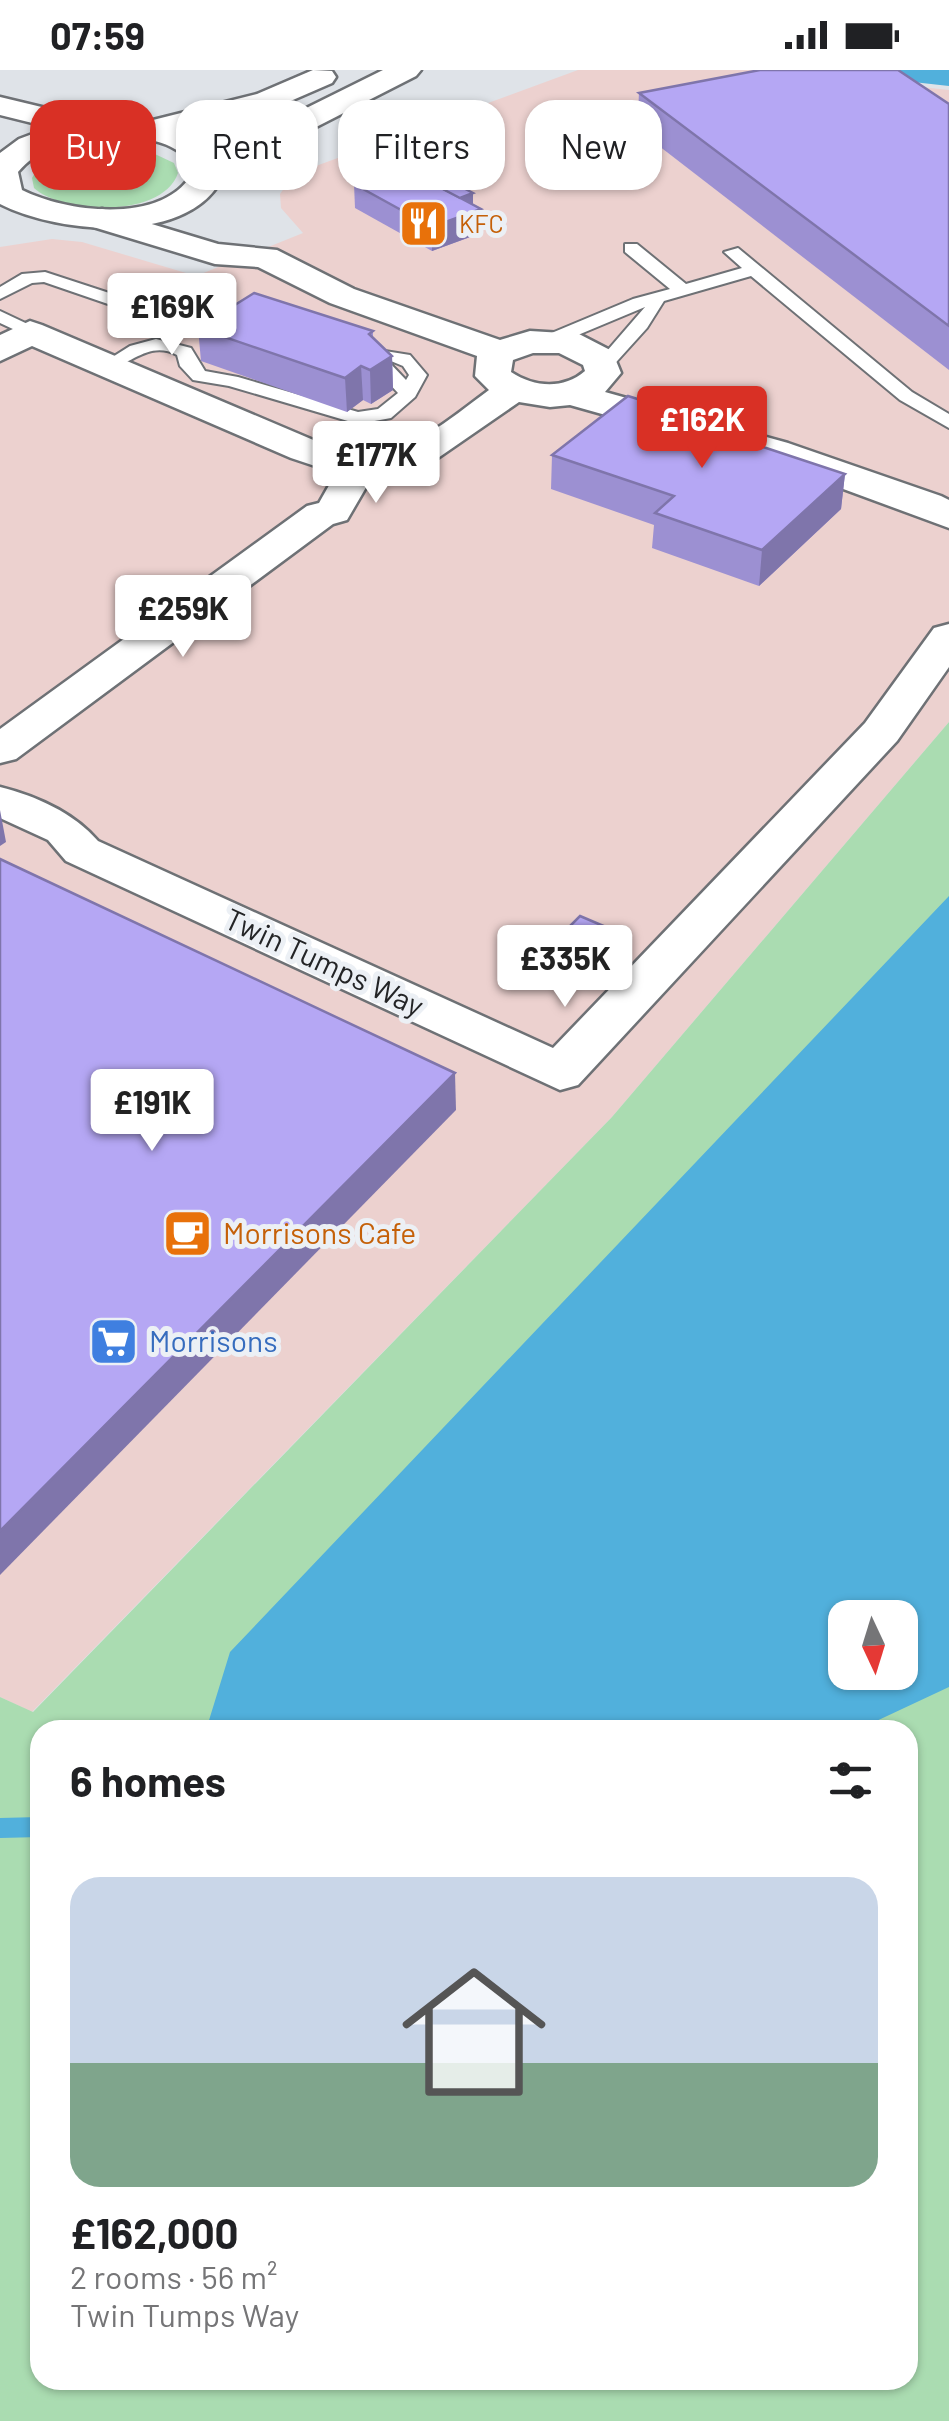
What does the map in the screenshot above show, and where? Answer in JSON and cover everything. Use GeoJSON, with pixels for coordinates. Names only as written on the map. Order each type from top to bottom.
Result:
{"type":"FeatureCollection","features":[{"type":"Feature","properties":{"kind":"street"},"geometry":{"type":"LineString","coordinates":[[156,129],[268,100],[336,70]]}},
{"type":"Feature","properties":{"kind":"street"},"geometry":{"type":"LineString","coordinates":[[318,114],[406,70]]}},
{"type":"Feature","properties":{"kind":"street"},"geometry":{"type":"LineString","coordinates":[[0,106],[30,114]]}},
{"type":"Feature","properties":{"kind":"street"},"geometry":{"type":"LineString","coordinates":[[0,124],[29,146],[10,158],[1,184],[7,195],[20,204],[49,215],[102,219],[156,211],[198,190]]}},
{"type":"Feature","properties":{"kind":"street"},"geometry":{"type":"LineString","coordinates":[[185,199],[252,240],[265,257]]}},
{"type":"Feature","properties":{"kind":"street"},"geometry":{"type":"LineString","coordinates":[[0,226],[49,215]]}},
{"type":"Feature","properties":{"kind":"street"},"geometry":{"type":"LineString","coordinates":[[102,219],[216,254],[265,257],[342,296],[500,352],[548,340],[580,346],[592,352],[590,380]]}},
{"type":"Feature","properties":{"kind":"street"},"geometry":{"type":"LineString","coordinates":[[10,333],[104,363],[318,458],[359,466],[386,464],[427,450],[513,389]]}},
{"type":"Feature","properties":{"kind":"street"},"geometry":{"type":"LineString","coordinates":[[500,352],[491,368],[493,376],[513,389],[544,395],[590,380],[774,451],[927,504],[949,516]]}},
{"type":"Feature","properties":{"kind":"street"},"geometry":{"type":"LineString","coordinates":[[3,745],[321,514],[333,512],[359,466]]}},
{"type":"Feature","properties":{"kind":"street","name":"Twin Tumps Way"},"geometry":{"type":"LineString","coordinates":[[0,801],[64,830],[82,851],[560,1072],[881,732],[949,637]]}},
{"type":"Feature","properties":{"kind":"lane"},"geometry":{"type":"LineString","coordinates":[[631,248],[682,289]]}},
{"type":"Feature","properties":{"kind":"lane"},"geometry":{"type":"LineString","coordinates":[[732,252],[906,396],[949,422]]}},
{"type":"Feature","properties":{"kind":"lane"},"geometry":{"type":"LineString","coordinates":[[548,340],[682,289],[756,270]]}},
{"type":"Feature","properties":{"kind":"lane"},"geometry":{"type":"LineString","coordinates":[[0,294],[28,278],[45,277],[152,314],[150,326]]}},
{"type":"Feature","properties":{"kind":"lane"},"geometry":{"type":"LineString","coordinates":[[590,380],[654,309],[656,299]]}},
{"type":"Feature","properties":{"kind":"lane"},"geometry":{"type":"LineString","coordinates":[[104,363],[110,348],[150,326],[261,321]]}},
{"type":"Feature","properties":{"kind":"lane"},"geometry":{"type":"LineString","coordinates":[[104,363],[144,346],[169,344],[186,352],[189,366],[199,376],[232,381],[358,418],[384,414],[410,392],[378,361],[340,347]]}},
{"type":"Feature","properties":{"kind":"shaded area"},"geometry":{"type":"Polygon","coordinates":[[[578,70],[761,70],[949,90],[949,722],[612,1117],[32,1712],[0,1697],[0,247],[52,239],[82,242],[196,276],[303,233],[281,208],[280,194],[283,190],[318,190],[318,165],[338,158],[338,190],[505,190],[505,100],[496,100],[578,70]]]}},
{"type":"Feature","properties":{"kind":"green space"},"geometry":{"type":"Polygon","coordinates":[[[156,155],[174,163],[176,168],[169,188],[134,205],[89,207],[48,197],[37,190],[156,190],[156,155]]]}},
{"type":"Feature","properties":{"kind":"green space"},"geometry":{"type":"Polygon","coordinates":[[[949,722],[949,2421],[0,2421],[0,1697],[33,1712],[612,1117],[949,722]]]}},
{"type":"Feature","properties":{"kind":"water"},"geometry":{"type":"Polygon","coordinates":[[[949,896],[949,1687],[879,1720],[209,1720],[230,1652],[949,896]]]}},
{"type":"Feature","properties":{"kind":"building"},"geometry":{"type":"Polygon","coordinates":[[[760,70],[898,70],[949,104],[949,326],[662,110],[662,100],[648,100],[639,93],[760,70]]]}},
{"type":"Feature","properties":{"kind":"building"},"geometry":{"type":"Polygon","coordinates":[[[365,190],[445,190],[481,209],[432,227],[365,190]]]}},
{"type":"Feature","properties":{"kind":"building"},"geometry":{"type":"Polygon","coordinates":[[[445,190],[473,193],[460,198],[445,190]]]}},
{"type":"Feature","properties":{"kind":"building"},"geometry":{"type":"Polygon","coordinates":[[[254,293],[373,331],[369,334],[392,356],[370,370],[361,366],[345,378],[198,328],[254,293]]]}},
{"type":"Feature","properties":{"kind":"building"},"geometry":{"type":"Polygon","coordinates":[[[628,396],[749,434],[742,440],[845,474],[762,550],[655,513],[674,496],[552,455],[628,396]]]}},
{"type":"Feature","properties":{"kind":"building","name":"Morrisons"},"geometry":{"type":"Polygon","coordinates":[[[0,859],[455,1073],[0,1531],[0,859]]]}},
{"type":"Feature","properties":{"kind":"building"},"geometry":{"type":"Polygon","coordinates":[[[580,916],[620,933],[587,967],[547,949],[580,916]]]}},
{"type":"Feature","properties":{"kind":"waterway"},"geometry":{"type":"LineString","coordinates":[[880,70],[949,76]]}},
{"type":"Feature","properties":{"kind":"waterway"},"geometry":{"type":"LineString","coordinates":[[0,1828],[30,1827]]}},
{"type":"Feature","properties":{"kind":"place","name":"KFC"},"geometry":{"type":"Point","coordinates":[424,224]}},
{"type":"Feature","properties":{"kind":"place","name":"Morrisons Cafe"},"geometry":{"type":"Point","coordinates":[188,1234]}},
{"type":"Feature","properties":{"kind":"place","name":"Morrisons"},"geometry":{"type":"Point","coordinates":[114,1342]}}]}
